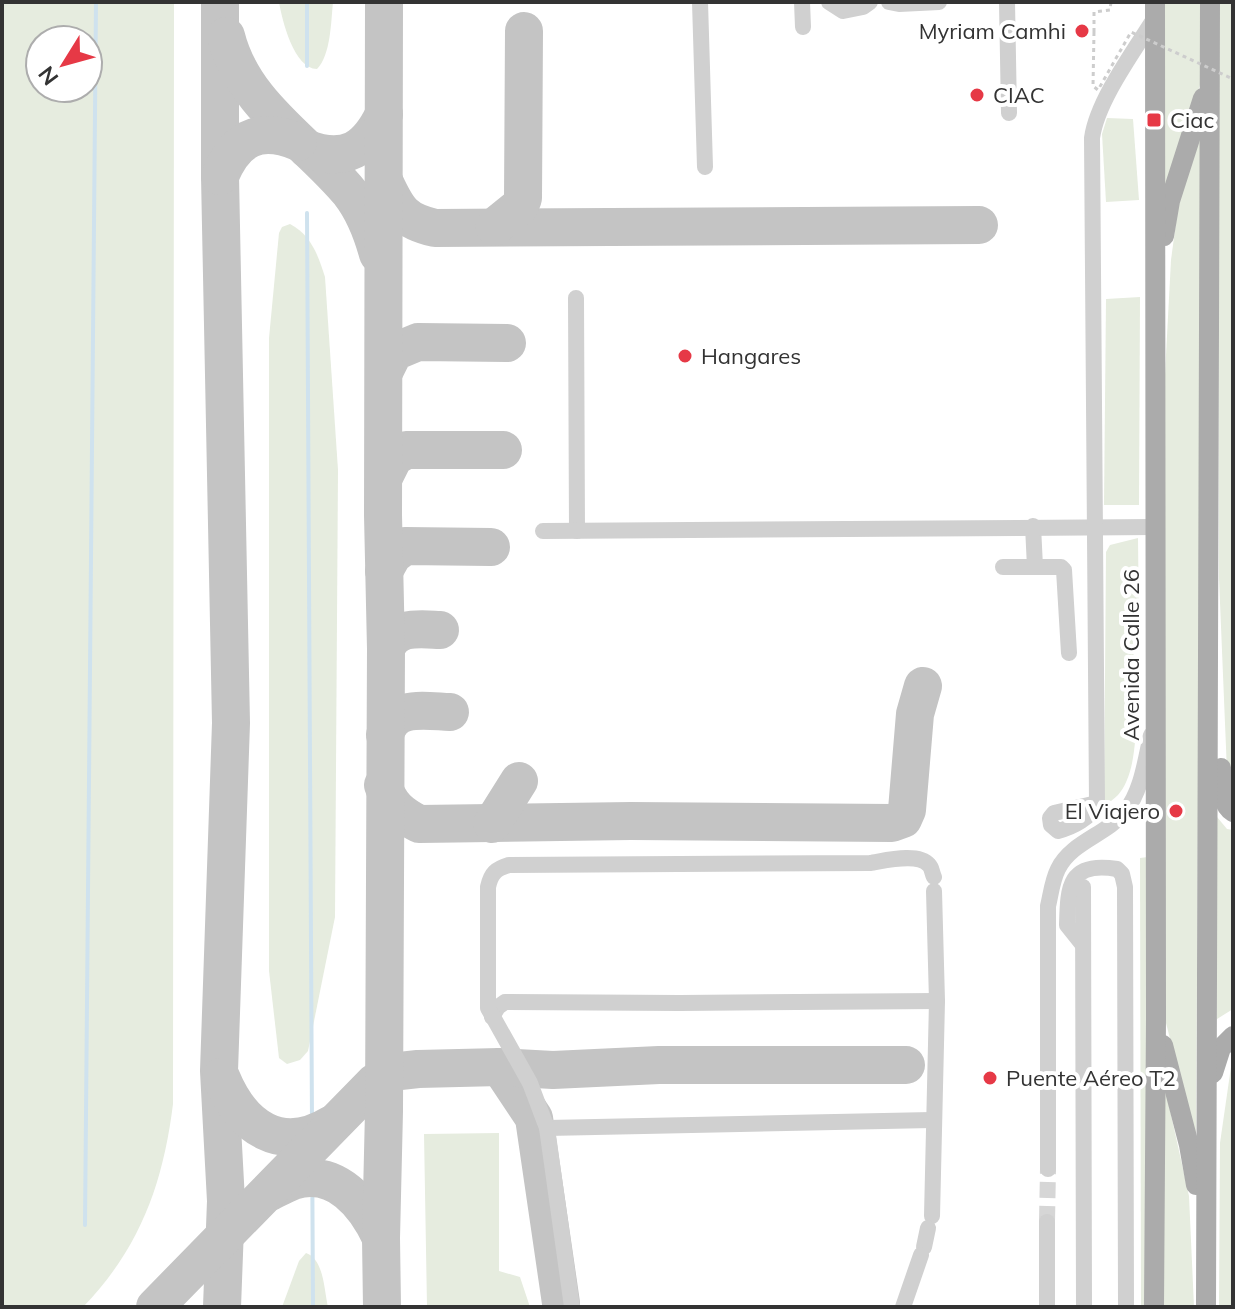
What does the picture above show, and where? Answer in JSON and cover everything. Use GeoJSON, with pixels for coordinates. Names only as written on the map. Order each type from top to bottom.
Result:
{"type":"FeatureCollection","features":[{"type":"Feature","properties":{"kind":"main road"},"geometry":{"type":"LineString","coordinates":[[1206,1307],[1210,2]]}},
{"type":"Feature","properties":{"kind":"main road","name":"Avenida Calle 26"},"geometry":{"type":"LineString","coordinates":[[1154,10],[1154,1307]]}},
{"type":"Feature","properties":{"kind":"main road"},"geometry":{"type":"LineString","coordinates":[[1156,314],[1166,220],[1210,67]]}},
{"type":"Feature","properties":{"kind":"main road"},"geometry":{"type":"LineString","coordinates":[[1209,640],[1224,801],[1233,812]]}},
{"type":"Feature","properties":{"kind":"main road"},"geometry":{"type":"LineString","coordinates":[[1156,1018],[1191,1154],[1206,1256]]}},
{"type":"Feature","properties":{"kind":"main road"},"geometry":{"type":"LineString","coordinates":[[1206,1098],[1221,1048],[1233,1036]]}},
{"type":"Feature","properties":{"kind":"street"},"geometry":{"type":"LineString","coordinates":[[700,2],[705,167]]}},
{"type":"Feature","properties":{"kind":"street"},"geometry":{"type":"LineString","coordinates":[[803,27],[802,2],[819,2]]}},
{"type":"Feature","properties":{"kind":"street"},"geometry":{"type":"LineString","coordinates":[[829,2],[843,11],[863,7],[870,2]]}},
{"type":"Feature","properties":{"kind":"street"},"geometry":{"type":"LineString","coordinates":[[889,2],[939,2]]}},
{"type":"Feature","properties":{"kind":"street"},"geometry":{"type":"LineString","coordinates":[[1007,2],[1009,113]]}},
{"type":"Feature","properties":{"kind":"street"},"geometry":{"type":"LineString","coordinates":[[1097,803],[1092,138],[1105,103],[1154,10]]}},
{"type":"Feature","properties":{"kind":"street"},"geometry":{"type":"LineString","coordinates":[[576,298],[577,531]]}},
{"type":"Feature","properties":{"kind":"street"},"geometry":{"type":"LineString","coordinates":[[1033,526],[1035,567]]}},
{"type":"Feature","properties":{"kind":"street"},"geometry":{"type":"LineString","coordinates":[[543,531],[1155,527]]}},
{"type":"Feature","properties":{"kind":"street"},"geometry":{"type":"LineString","coordinates":[[1003,567],[1061,567],[1066,573],[1069,653]]}},
{"type":"Feature","properties":{"kind":"street"},"geometry":{"type":"LineString","coordinates":[[1048,1169],[1048,906],[1055,876],[1066,858],[1117,821],[1134,796],[1156,714]]}},
{"type":"Feature","properties":{"kind":"street"},"geometry":{"type":"LineString","coordinates":[[1083,844],[1073,865],[1083,945],[1084,1307]]}},
{"type":"Feature","properties":{"kind":"street"},"geometry":{"type":"LineString","coordinates":[[572,1307],[547,1128],[530,1083],[492,1017],[487,996],[490,876],[497,868],[509,865],[870,863],[910,859],[922,860],[929,865],[934,884],[937,1001],[930,1222],[903,1307]]}},
{"type":"Feature","properties":{"kind":"street"},"geometry":{"type":"LineString","coordinates":[[1048,941],[1076,889],[1079,874],[1088,869],[1102,868],[1114,868],[1120,872],[1125,887],[1126,1307]]}},
{"type":"Feature","properties":{"kind":"street"},"geometry":{"type":"LineString","coordinates":[[492,1017],[505,1002],[937,1001]]}},
{"type":"Feature","properties":{"kind":"street"},"geometry":{"type":"LineString","coordinates":[[547,1128],[932,1120]]}},
{"type":"Feature","properties":{"kind":"street"},"geometry":{"type":"LineString","coordinates":[[1047,1222],[1047,1307]]}},
{"type":"Feature","properties":{"kind":"path"},"geometry":{"type":"LineString","coordinates":[[1111,2],[1110,10],[1094,12],[1093,86],[1098,90],[1131,32],[1233,79]]}},
{"type":"Feature","properties":{"kind":"shaded area"},"geometry":{"type":"Polygon","coordinates":[[[2,2],[174,2],[173,1104],[163,1161],[146,1213],[120,1262],[83,1307],[2,1307],[2,2]]]}},
{"type":"Feature","properties":{"kind":"shaded area"},"geometry":{"type":"Polygon","coordinates":[[[279,2],[333,2],[328,47],[317,69],[309,67],[296,53],[286,31],[279,2]]]}},
{"type":"Feature","properties":{"kind":"shaded area"},"geometry":{"type":"Polygon","coordinates":[[[1164,2],[1202,2],[1202,79],[1161,203],[1164,2]]]}},
{"type":"Feature","properties":{"kind":"shaded area"},"geometry":{"type":"Polygon","coordinates":[[[1218,2],[1233,2],[1233,801],[1228,796],[1219,578],[1218,2]]]}},
{"type":"Feature","properties":{"kind":"shaded area"},"geometry":{"type":"Polygon","coordinates":[[[1107,118],[1133,119],[1139,200],[1106,202],[1102,134],[1107,118]]]}},
{"type":"Feature","properties":{"kind":"shaded area"},"geometry":{"type":"Polygon","coordinates":[[[1202,132],[1196,1141],[1165,1019],[1165,374],[1171,260],[1179,200],[1202,132]]]}},
{"type":"Feature","properties":{"kind":"shaded area"},"geometry":{"type":"Polygon","coordinates":[[[290,224],[308,240],[325,277],[338,470],[335,917],[308,1051],[300,1060],[287,1064],[279,1058],[269,971],[269,338],[279,233],[282,227],[290,224]]]}},
{"type":"Feature","properties":{"kind":"shaded area"},"geometry":{"type":"Polygon","coordinates":[[[1140,297],[1139,505],[1104,505],[1106,299],[1140,297]]]}},
{"type":"Feature","properties":{"kind":"shaded area"},"geometry":{"type":"Polygon","coordinates":[[[1138,538],[1139,627],[1133,642],[1135,744],[1126,781],[1118,795],[1104,807],[1106,552],[1110,545],[1138,538]]]}},
{"type":"Feature","properties":{"kind":"shaded area"},"geometry":{"type":"Polygon","coordinates":[[[1217,817],[1227,829],[1233,830],[1233,1009],[1217,1019],[1217,817]]]}},
{"type":"Feature","properties":{"kind":"shaded area"},"geometry":{"type":"Polygon","coordinates":[[[1148,857],[1147,1307],[1141,1307],[1140,858],[1148,857]]]}},
{"type":"Feature","properties":{"kind":"shaded area"},"geometry":{"type":"Polygon","coordinates":[[[1233,1053],[1233,1307],[1219,1307],[1220,1143],[1233,1053]]]}},
{"type":"Feature","properties":{"kind":"shaded area"},"geometry":{"type":"Polygon","coordinates":[[[1164,1083],[1189,1196],[1194,1307],[1160,1307],[1164,1083]]]}},
{"type":"Feature","properties":{"kind":"shaded area"},"geometry":{"type":"Polygon","coordinates":[[[499,1133],[499,1271],[520,1277],[530,1307],[427,1307],[424,1134],[499,1133]]]}},
{"type":"Feature","properties":{"kind":"shaded area"},"geometry":{"type":"Polygon","coordinates":[[[306,1253],[320,1268],[328,1307],[282,1307],[299,1261],[306,1253]]]}},
{"type":"Feature","properties":{"kind":"waterway"},"geometry":{"type":"LineString","coordinates":[[85,1225],[96,2]]}},
{"type":"Feature","properties":{"kind":"waterway"},"geometry":{"type":"LineString","coordinates":[[307,2],[307,66]]}},
{"type":"Feature","properties":{"kind":"waterway"},"geometry":{"type":"LineString","coordinates":[[307,213],[313,1307]]}},
{"type":"Feature","properties":{"kind":"taxiway"},"geometry":{"type":"LineString","coordinates":[[220,2],[220,176],[231,723],[219,1071],[226,1201],[222,1307]]}},
{"type":"Feature","properties":{"kind":"taxiway"},"geometry":{"type":"LineString","coordinates":[[382,1307],[386,649],[383,515],[384,2]]}},
{"type":"Feature","properties":{"kind":"taxiway"},"geometry":{"type":"LineString","coordinates":[[494,227],[520,206],[523,198],[524,31]]}},
{"type":"Feature","properties":{"kind":"taxiway"},"geometry":{"type":"LineString","coordinates":[[226,36],[234,60],[261,102],[355,200],[367,222],[378,254]]}},
{"type":"Feature","properties":{"kind":"taxiway"},"geometry":{"type":"LineString","coordinates":[[307,149],[333,154],[354,150],[370,136],[384,114]]}},
{"type":"Feature","properties":{"kind":"taxiway"},"geometry":{"type":"LineString","coordinates":[[220,176],[233,152],[250,139],[272,135],[298,142]]}},
{"type":"Feature","properties":{"kind":"taxiway"},"geometry":{"type":"LineString","coordinates":[[385,183],[403,213],[416,222],[435,228],[979,225]]}},
{"type":"Feature","properties":{"kind":"taxiway"},"geometry":{"type":"LineString","coordinates":[[385,370],[394,352],[418,342],[507,343]]}},
{"type":"Feature","properties":{"kind":"taxiway"},"geometry":{"type":"LineString","coordinates":[[384,477],[394,457],[406,450],[503,450]]}},
{"type":"Feature","properties":{"kind":"taxiway"},"geometry":{"type":"LineString","coordinates":[[384,571],[393,555],[405,546],[491,547]]}},
{"type":"Feature","properties":{"kind":"taxiway"},"geometry":{"type":"LineString","coordinates":[[386,649],[390,641],[402,632],[440,630]]}},
{"type":"Feature","properties":{"kind":"taxiway"},"geometry":{"type":"LineString","coordinates":[[383,785],[396,809],[419,824],[631,821],[892,823],[903,819],[907,810],[915,714],[923,686]]}},
{"type":"Feature","properties":{"kind":"taxiway"},"geometry":{"type":"LineString","coordinates":[[385,735],[389,725],[402,714],[450,712]]}},
{"type":"Feature","properties":{"kind":"taxiway"},"geometry":{"type":"LineString","coordinates":[[492,824],[519,781]]}},
{"type":"Feature","properties":{"kind":"taxiway"},"geometry":{"type":"LineString","coordinates":[[155,1307],[374,1083],[391,1072],[500,1067],[553,1070],[659,1065],[906,1065]]}},
{"type":"Feature","properties":{"kind":"taxiway"},"geometry":{"type":"LineString","coordinates":[[500,1067],[534,1118],[561,1303]]}},
{"type":"Feature","properties":{"kind":"taxiway"},"geometry":{"type":"LineString","coordinates":[[221,1077],[240,1110],[265,1131],[296,1137],[332,1124]]}},
{"type":"Feature","properties":{"kind":"taxiway"},"geometry":{"type":"LineString","coordinates":[[270,1192],[293,1181],[309,1178],[336,1184],[358,1202],[381,1238]]}},
{"type":"Feature","properties":{"kind":"tunnel"},"geometry":{"type":"LineString","coordinates":[[1047,1222],[1048,1169]]}},
{"type":"Feature","properties":{"kind":"place","name":"Myriam Camhi"},"geometry":{"type":"Point","coordinates":[1082,31]}},
{"type":"Feature","properties":{"kind":"place","name":"CIAC"},"geometry":{"type":"Point","coordinates":[977,95]}},
{"type":"Feature","properties":{"kind":"place","name":"Ciac"},"geometry":{"type":"Point","coordinates":[1154,120]}},
{"type":"Feature","properties":{"kind":"place","name":"Hangares"},"geometry":{"type":"Point","coordinates":[685,356]}},
{"type":"Feature","properties":{"kind":"place","name":"El Viajero"},"geometry":{"type":"Point","coordinates":[1176,811]}},
{"type":"Feature","properties":{"kind":"place","name":"Puente Aéreo T2"},"geometry":{"type":"Point","coordinates":[990,1078]}}]}
